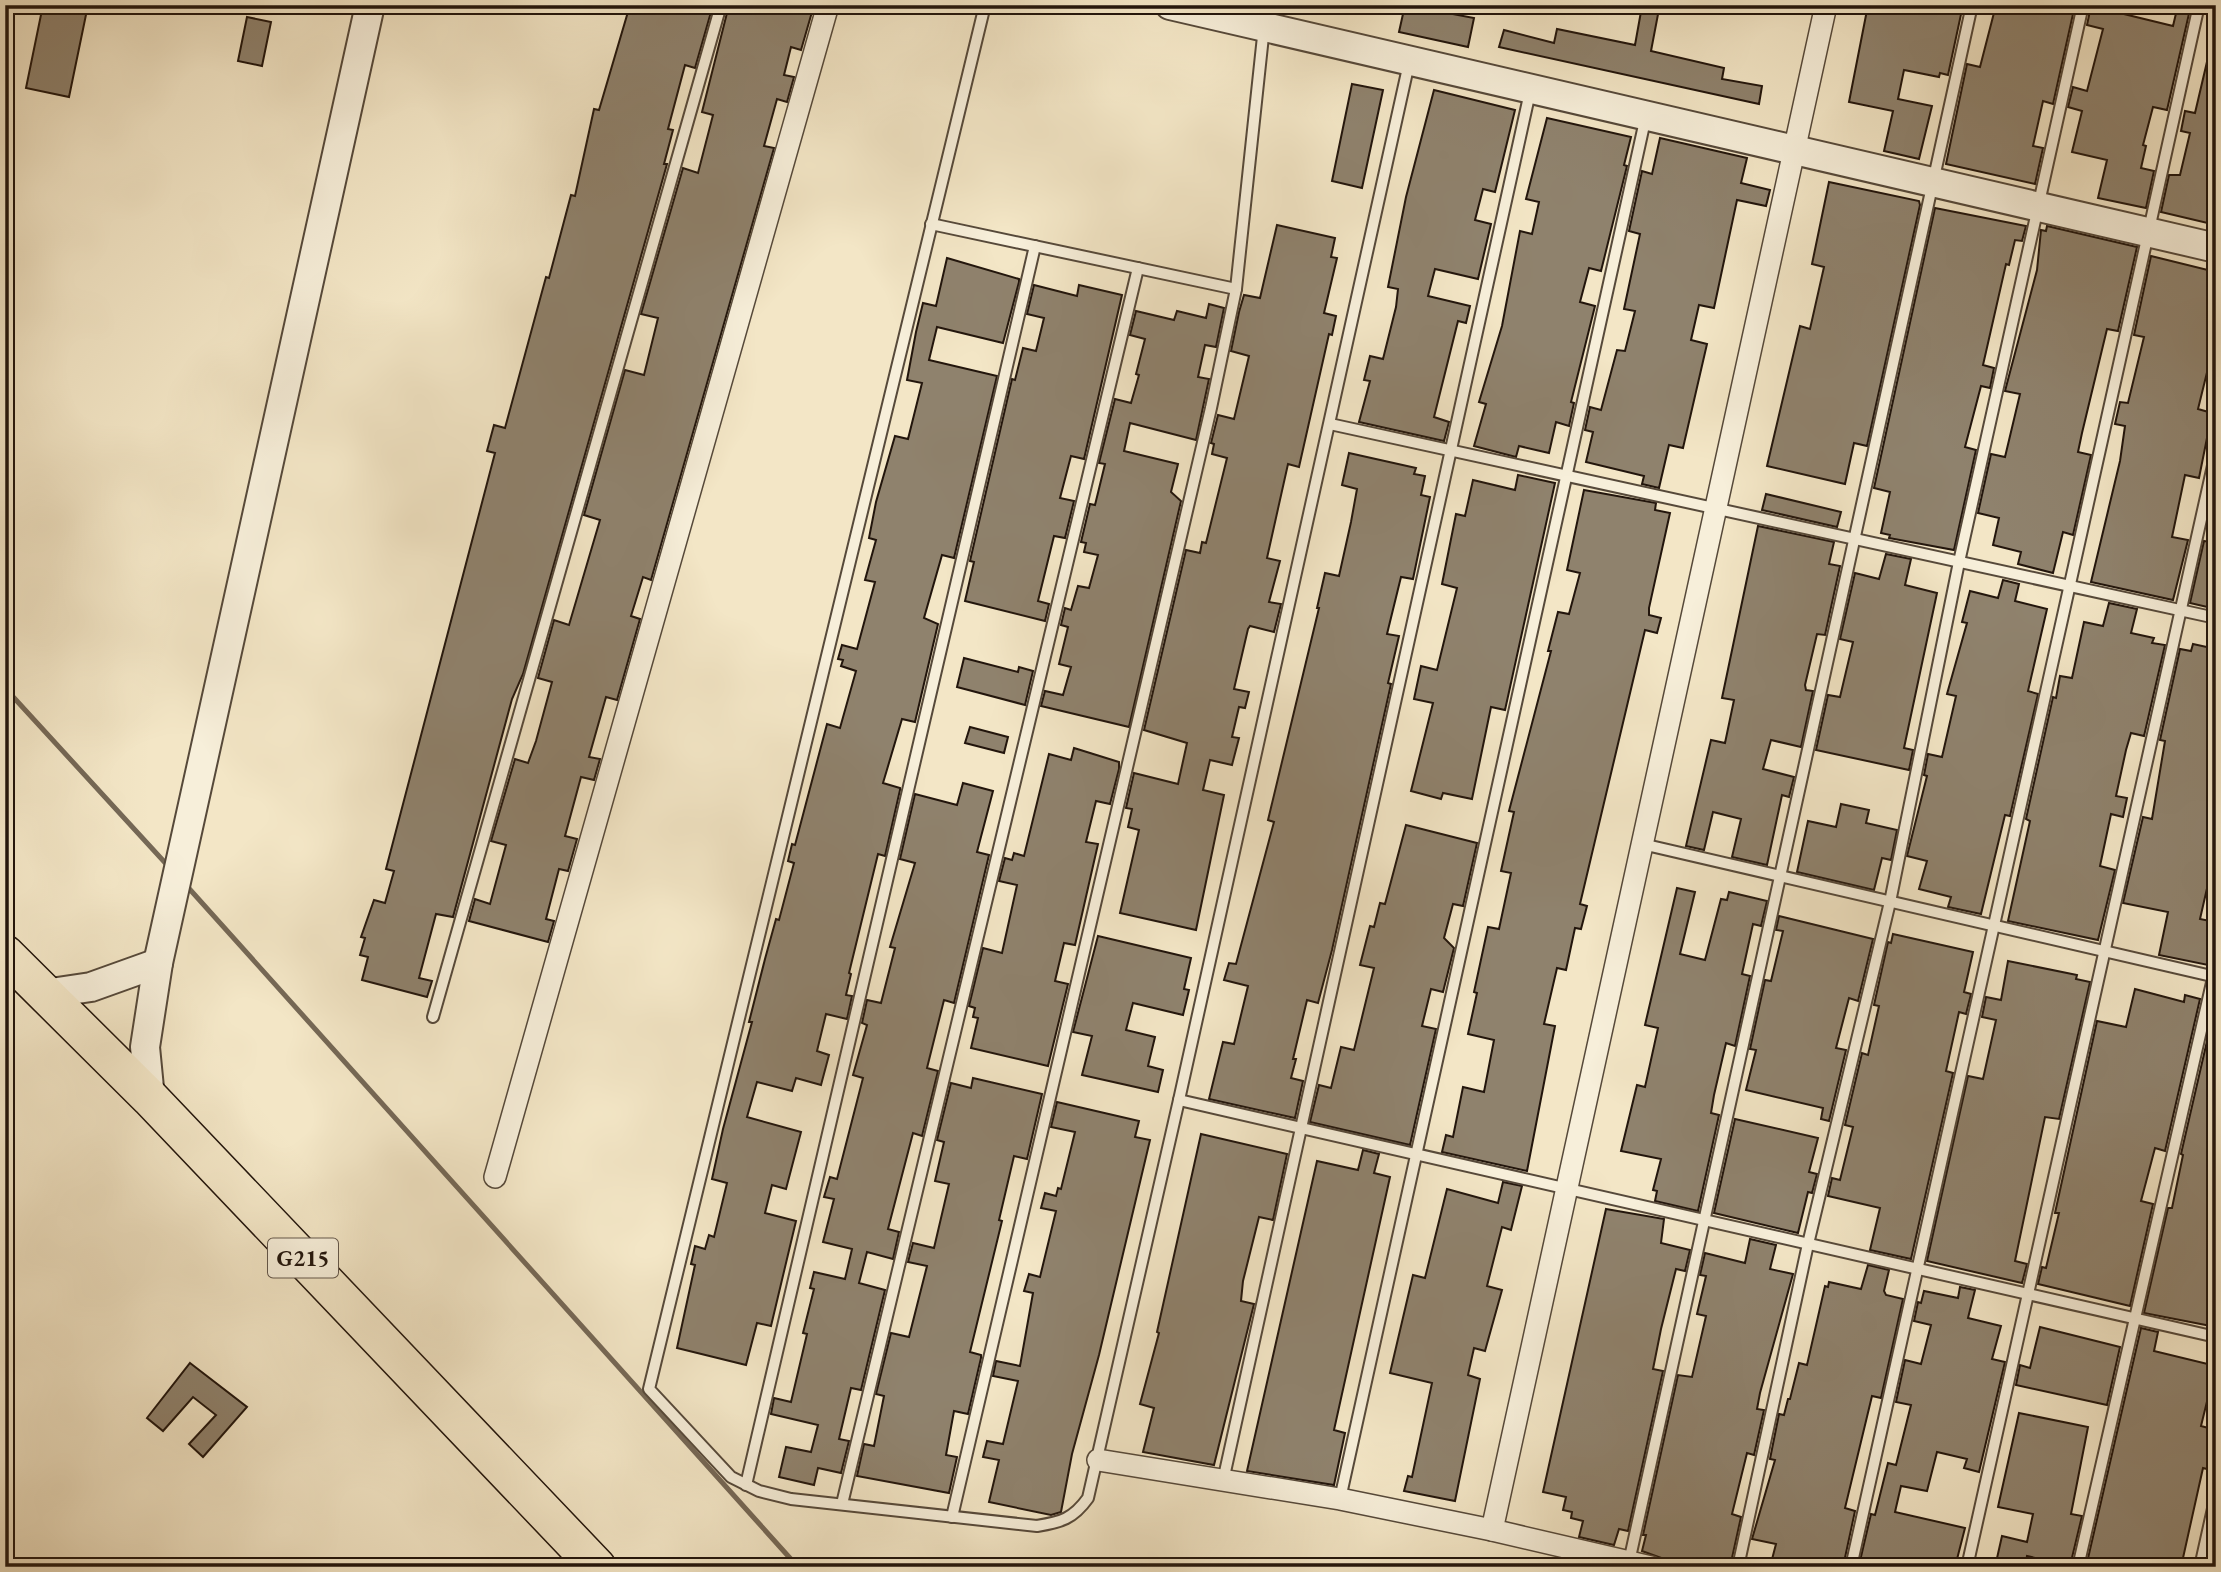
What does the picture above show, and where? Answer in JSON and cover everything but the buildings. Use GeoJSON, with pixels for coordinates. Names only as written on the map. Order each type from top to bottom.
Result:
{"type":"FeatureCollection","features":[{"type":"Feature","properties":{"kind":"highway","name":"G215"},"geometry":{"type":"LineString","coordinates":[[5,954],[150,1098],[597,1567]]}},
{"type":"Feature","properties":{"kind":"street"},"geometry":{"type":"LineString","coordinates":[[150,1098],[145,1047],[158,963],[370,5]]}},
{"type":"Feature","properties":{"kind":"street"},"geometry":{"type":"LineString","coordinates":[[495,1177],[828,5]]}},
{"type":"Feature","properties":{"kind":"street"},"geometry":{"type":"LineString","coordinates":[[1170,5],[2216,248]]}},
{"type":"Feature","properties":{"kind":"street"},"geometry":{"type":"LineString","coordinates":[[1492,1530],[1826,5]]}},
{"type":"Feature","properties":{"kind":"street"},"geometry":{"type":"LineString","coordinates":[[44,994],[91,987],[158,963]]}},
{"type":"Feature","properties":{"kind":"street"},"geometry":{"type":"LineString","coordinates":[[1098,1460],[1340,1499],[1492,1530],[1651,1567]]}},
{"type":"Feature","properties":{"kind":"lane"},"geometry":{"type":"LineString","coordinates":[[433,1017],[721,5]]}},
{"type":"Feature","properties":{"kind":"lane"},"geometry":{"type":"LineString","coordinates":[[985,5],[649,1389],[731,1477],[746,1485],[792,1499],[1037,1525],[1062,1522],[1077,1513],[1088,1498],[1410,61]]}},
{"type":"Feature","properties":{"kind":"lane"},"geometry":{"type":"LineString","coordinates":[[1629,1562],[1972,5]]}},
{"type":"Feature","properties":{"kind":"lane"},"geometry":{"type":"LineString","coordinates":[[1738,1567],[1808,1244],[1890,902],[1959,562],[2083,5]]}},
{"type":"Feature","properties":{"kind":"lane"},"geometry":{"type":"LineString","coordinates":[[1851,1567],[2199,5]]}},
{"type":"Feature","properties":{"kind":"lane"},"geometry":{"type":"LineString","coordinates":[[952,1517],[1208,422],[1236,289],[1264,27]]}},
{"type":"Feature","properties":{"kind":"lane"},"geometry":{"type":"LineString","coordinates":[[1223,1481],[1531,89]]}},
{"type":"Feature","properties":{"kind":"lane"},"geometry":{"type":"LineString","coordinates":[[1340,1499],[1414,1154],[1646,116]]}},
{"type":"Feature","properties":{"kind":"lane"},"geometry":{"type":"LineString","coordinates":[[932,224],[1236,289]]}},
{"type":"Feature","properties":{"kind":"lane"},"geometry":{"type":"LineString","coordinates":[[746,1485],[1035,246]]}},
{"type":"Feature","properties":{"kind":"lane"},"geometry":{"type":"LineString","coordinates":[[842,1504],[1138,268]]}},
{"type":"Feature","properties":{"kind":"lane"},"geometry":{"type":"LineString","coordinates":[[1330,424],[2216,618]]}},
{"type":"Feature","properties":{"kind":"lane"},"geometry":{"type":"LineString","coordinates":[[1967,1567],[2216,452]]}},
{"type":"Feature","properties":{"kind":"lane"},"geometry":{"type":"LineString","coordinates":[[1642,844],[2215,977]]}},
{"type":"Feature","properties":{"kind":"lane"},"geometry":{"type":"LineString","coordinates":[[2078,1567],[2216,965]]}},
{"type":"Feature","properties":{"kind":"lane"},"geometry":{"type":"LineString","coordinates":[[1179,1100],[2216,1338]]}},
{"type":"Feature","properties":{"kind":"lane"},"geometry":{"type":"LineString","coordinates":[[2200,1567],[2216,1495]]}},
{"type":"Feature","properties":{"kind":"waterway"},"geometry":{"type":"LineString","coordinates":[[5,688],[169,867]]}},
{"type":"Feature","properties":{"kind":"waterway"},"geometry":{"type":"LineString","coordinates":[[185,884],[798,1567]]}}]}
